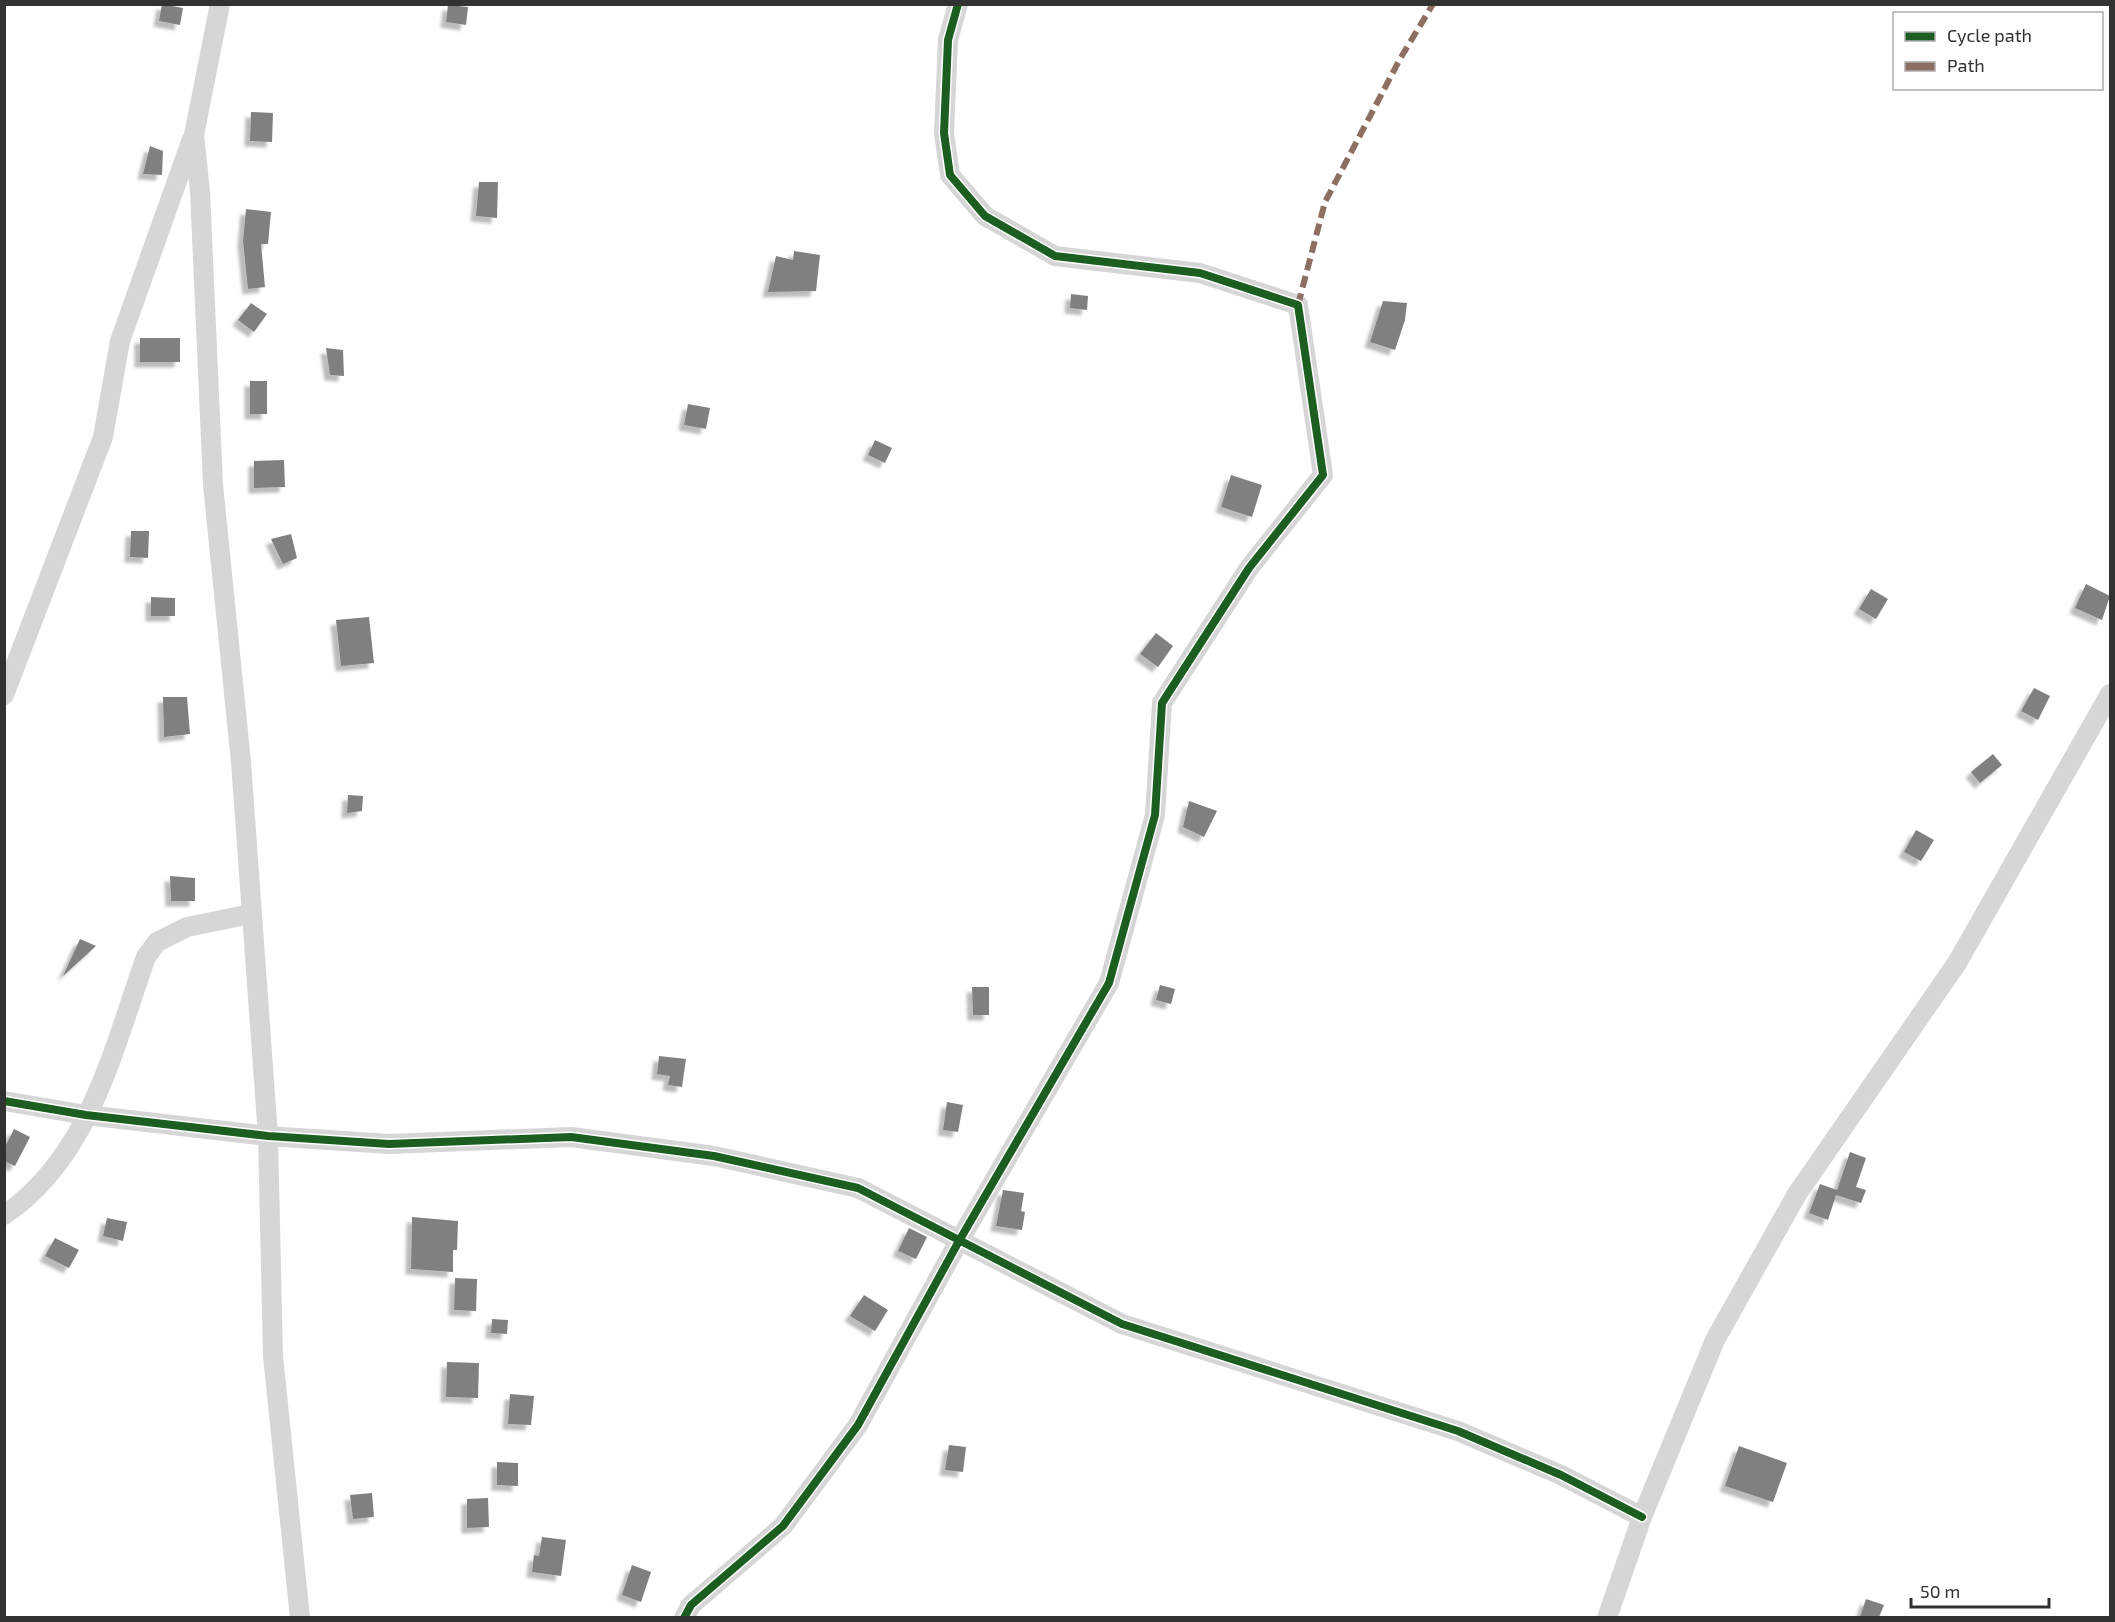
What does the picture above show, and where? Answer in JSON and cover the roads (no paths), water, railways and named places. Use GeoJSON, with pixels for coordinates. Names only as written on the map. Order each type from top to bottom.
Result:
{"type":"FeatureCollection","features":[{"type":"Feature","properties":{"kind":"street"},"geometry":{"type":"LineString","coordinates":[[6,689],[104,437],[120,340],[194,135],[220,4]]}},
{"type":"Feature","properties":{"kind":"street"},"geometry":{"type":"LineString","coordinates":[[684,1617],[691,1605],[783,1526],[858,1425],[959,1241],[1108,983],[1155,815],[1162,703],[1249,568],[1323,475],[1298,305],[1200,273],[1055,256],[985,216],[950,175],[944,133],[948,40],[958,4]]}},
{"type":"Feature","properties":{"kind":"street"},"geometry":{"type":"LineString","coordinates":[[194,135],[200,191],[213,485],[241,762],[268,1136],[273,1356],[300,1617]]}},
{"type":"Feature","properties":{"kind":"street"},"geometry":{"type":"LineString","coordinates":[[1607,1617],[1642,1517],[1715,1340],[1797,1194],[1957,963],[2110,694]]}},
{"type":"Feature","properties":{"kind":"street"},"geometry":{"type":"LineString","coordinates":[[4,1215],[36,1191],[53,1172],[73,1143],[99,1087],[146,957],[157,942],[187,927],[251,914]]}},
{"type":"Feature","properties":{"kind":"street"},"geometry":{"type":"LineString","coordinates":[[4,1101],[86,1115],[268,1136],[389,1144],[571,1137],[714,1156],[858,1188],[1122,1324],[1458,1431],[1561,1475],[1642,1517]]}}]}
